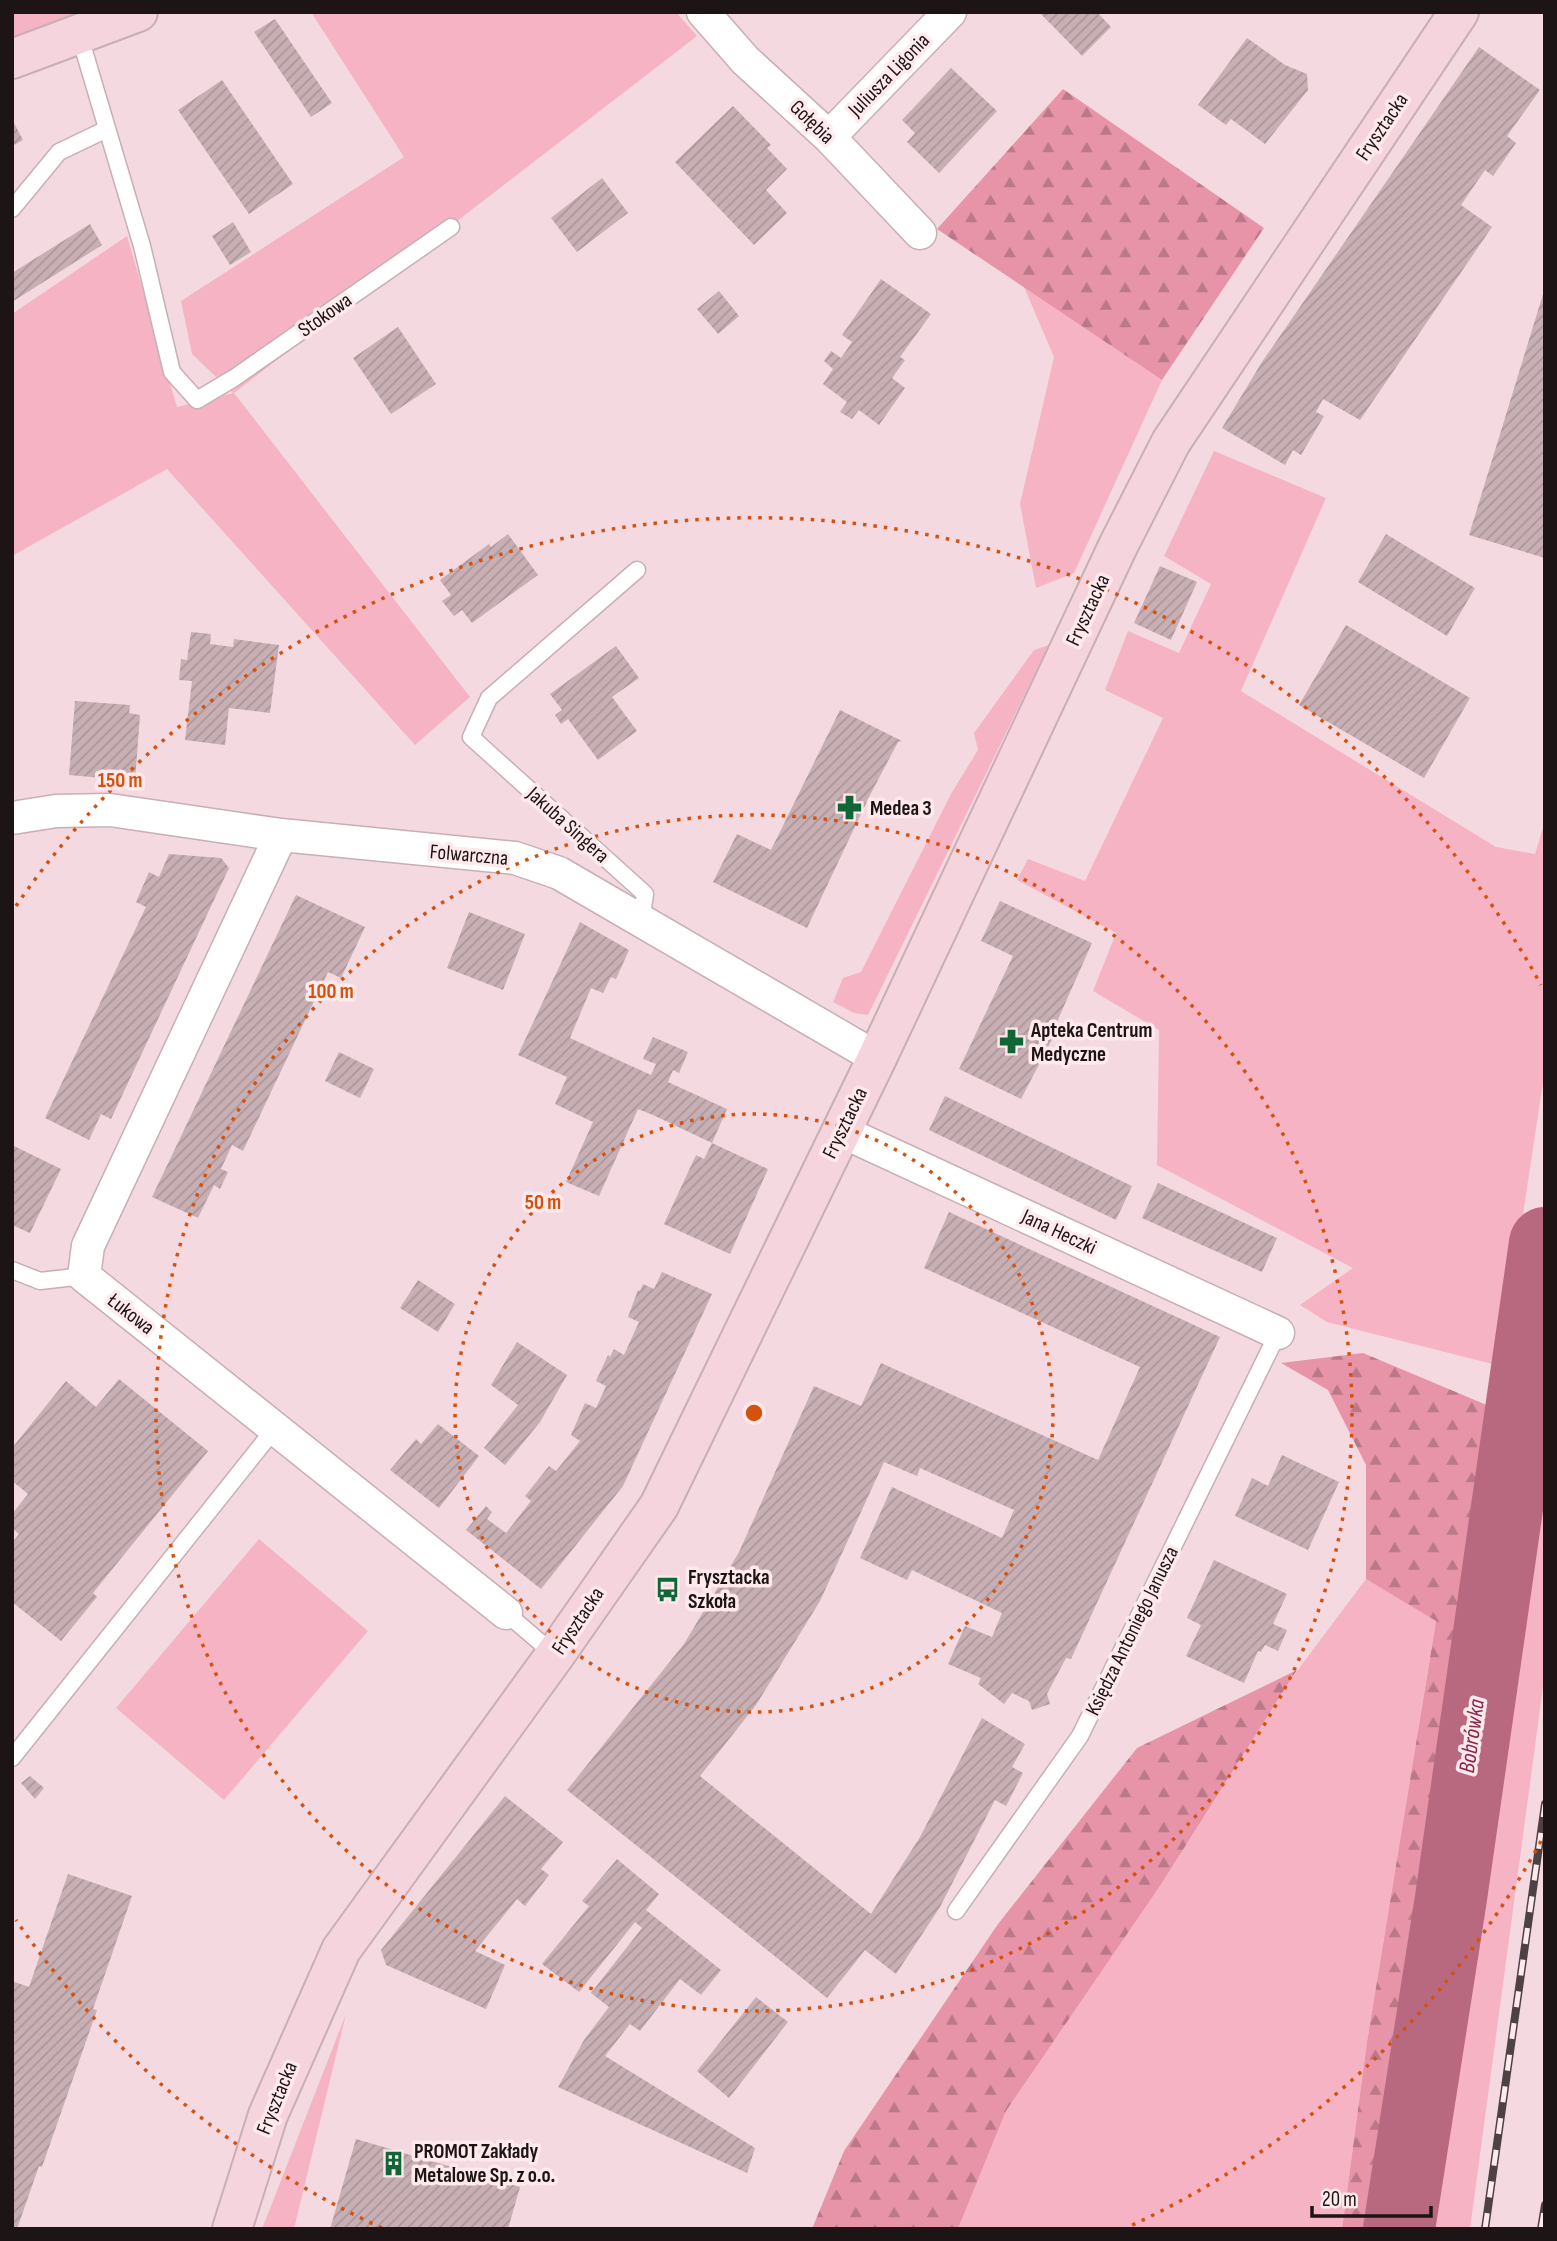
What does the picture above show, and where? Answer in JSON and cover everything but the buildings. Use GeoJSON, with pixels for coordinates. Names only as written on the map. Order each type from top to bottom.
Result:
{"type":"FeatureCollection","features":[{"type":"Feature","properties":{"kind":"street"},"geometry":{"type":"LineString","coordinates":[[12,59],[138,12]]}},
{"type":"Feature","properties":{"kind":"street","name":"Gołębia"},"geometry":{"type":"LineString","coordinates":[[703,12],[745,60],[828,137],[920,233]]}},
{"type":"Feature","properties":{"kind":"street","name":"Juliusza Ligonia"},"geometry":{"type":"LineString","coordinates":[[828,137],[950,12]]}},
{"type":"Feature","properties":{"kind":"street","name":"Frysztacka"},"geometry":{"type":"LineString","coordinates":[[232,2229],[268,2115],[341,1950],[555,1655],[659,1506],[877,1058],[1118,547],[1171,442],[1459,12]]}},
{"type":"Feature","properties":{"kind":"street","name":"Folwarczna"},"geometry":{"type":"LineString","coordinates":[[12,818],[55,811],[110,810],[281,835],[515,859],[559,873],[877,1058]]}},
{"type":"Feature","properties":{"kind":"street"},"geometry":{"type":"LineString","coordinates":[[85,1276],[88,1246],[281,835]]}},
{"type":"Feature","properties":{"kind":"street","name":"Jana Heczki"},"geometry":{"type":"LineString","coordinates":[[841,1131],[1278,1333]]}},
{"type":"Feature","properties":{"kind":"street","name":"Łukowa"},"geometry":{"type":"LineString","coordinates":[[85,1276],[506,1613]]}},
{"type":"Feature","properties":{"kind":"lane"},"geometry":{"type":"LineString","coordinates":[[12,209],[59,152],[107,130],[79,34]]}},
{"type":"Feature","properties":{"kind":"lane","name":"Stokowa"},"geometry":{"type":"LineString","coordinates":[[107,130],[142,246],[172,372],[197,400],[234,378],[451,227]]}},
{"type":"Feature","properties":{"kind":"lane","name":"Jakuba Singera"},"geometry":{"type":"LineString","coordinates":[[637,570],[489,698],[471,737],[645,894],[640,922]]}},
{"type":"Feature","properties":{"kind":"lane"},"geometry":{"type":"LineString","coordinates":[[12,1270],[40,1282],[85,1276]]}},
{"type":"Feature","properties":{"kind":"lane","name":"Księdza Antoniego Janusza"},"geometry":{"type":"LineString","coordinates":[[956,1911],[1080,1736],[1278,1333]]}},
{"type":"Feature","properties":{"kind":"lane"},"geometry":{"type":"LineString","coordinates":[[12,1757],[276,1427]]}},
{"type":"Feature","properties":{"kind":"lane","name":"Łukowa"},"geometry":{"type":"LineString","coordinates":[[506,1613],[555,1655]]}},
{"type":"Feature","properties":{"kind":"shaded area"},"geometry":{"type":"Polygon","coordinates":[[[12,12],[88,12],[12,46],[12,12]]]}},
{"type":"Feature","properties":{"kind":"shaded area"},"geometry":{"type":"Polygon","coordinates":[[[311,12],[676,12],[697,36],[234,393],[470,697],[415,745],[167,469],[12,556],[12,314],[127,236],[177,407],[233,393],[192,354],[181,301],[404,157],[311,12]]]}},
{"type":"Feature","properties":{"kind":"shaded area"},"geometry":{"type":"Polygon","coordinates":[[[1024,287],[1162,380],[1074,573],[1036,588],[1020,504],[1054,357],[1024,287]]]}},
{"type":"Feature","properties":{"kind":"shaded area"},"geometry":{"type":"Polygon","coordinates":[[[1214,451],[1326,498],[1241,691],[1496,847],[1535,854],[1545,822],[1545,1069],[1500,1366],[1327,1322],[1300,1305],[1353,1268],[1157,1165],[1159,1030],[1093,991],[1116,933],[1017,880],[1028,859],[1085,881],[1163,718],[1105,690],[1128,631],[1179,653],[1211,584],[1164,556],[1214,451]]]}},
{"type":"Feature","properties":{"kind":"shaded area"},"geometry":{"type":"Polygon","coordinates":[[[1049,645],[868,1015],[854,1013],[833,1002],[843,978],[861,972],[952,792],[978,750],[974,733],[1034,650],[1049,645]]]}},
{"type":"Feature","properties":{"kind":"shaded area"},"geometry":{"type":"Polygon","coordinates":[[[1545,1430],[1545,1672],[1470,2229],[1429,2229],[1490,1841],[1545,1430]]]}},
{"type":"Feature","properties":{"kind":"shaded area"},"geometry":{"type":"Polygon","coordinates":[[[259,1539],[368,1631],[224,1800],[116,1708],[259,1539]]]}},
{"type":"Feature","properties":{"kind":"shaded area"},"geometry":{"type":"Polygon","coordinates":[[[1366,1579],[1436,1620],[1367,2042],[1342,2229],[958,2229],[1006,2111],[1160,1886],[1297,1671],[1366,1579]]]}},
{"type":"Feature","properties":{"kind":"shaded area"},"geometry":{"type":"Polygon","coordinates":[[[346,2014],[294,2229],[262,2229],[346,2014]]]}},
{"type":"Feature","properties":{"kind":"green space"},"geometry":{"type":"Polygon","coordinates":[[[1063,89],[1264,228],[1162,380],[937,229],[1063,89]]]}},
{"type":"Feature","properties":{"kind":"green space"},"geometry":{"type":"Polygon","coordinates":[[[1363,1353],[1501,1411],[1380,2229],[1342,2229],[1367,2042],[1436,1621],[1366,1579],[1366,1465],[1328,1390],[1281,1363],[1363,1353]]]}},
{"type":"Feature","properties":{"kind":"green space"},"geometry":{"type":"Polygon","coordinates":[[[1297,1670],[1160,1886],[1006,2111],[958,2229],[812,2229],[844,2151],[998,1924],[1137,1748],[1297,1670]]]}},
{"type":"Feature","properties":{"kind":"waterway","name":"Bobrówka"},"geometry":{"type":"LineString","coordinates":[[1399,2229],[1451,1898],[1545,1243]]}},
{"type":"Feature","properties":{"kind":"railway"},"geometry":{"type":"LineString","coordinates":[[1485,2229],[1545,1804]]}},
{"type":"Feature","properties":{"kind":"railway"},"geometry":{"type":"LineString","coordinates":[[1541,2229],[1545,2205]]}},
{"type":"Feature","properties":{"kind":"place","name":"Medea 3"},"geometry":{"type":"Point","coordinates":[850,808]}},
{"type":"Feature","properties":{"kind":"place","name":"Apteka Centrum Medyczne"},"geometry":{"type":"Point","coordinates":[1011,1042]}},
{"type":"Feature","properties":{"kind":"place","name":"Frysztacka Szkoła"},"geometry":{"type":"Point","coordinates":[668,1589]}},
{"type":"Feature","properties":{"kind":"place","name":"PROMOT Zakłady Metalowe Sp. z o.o."},"geometry":{"type":"Point","coordinates":[394,2163]}}]}
